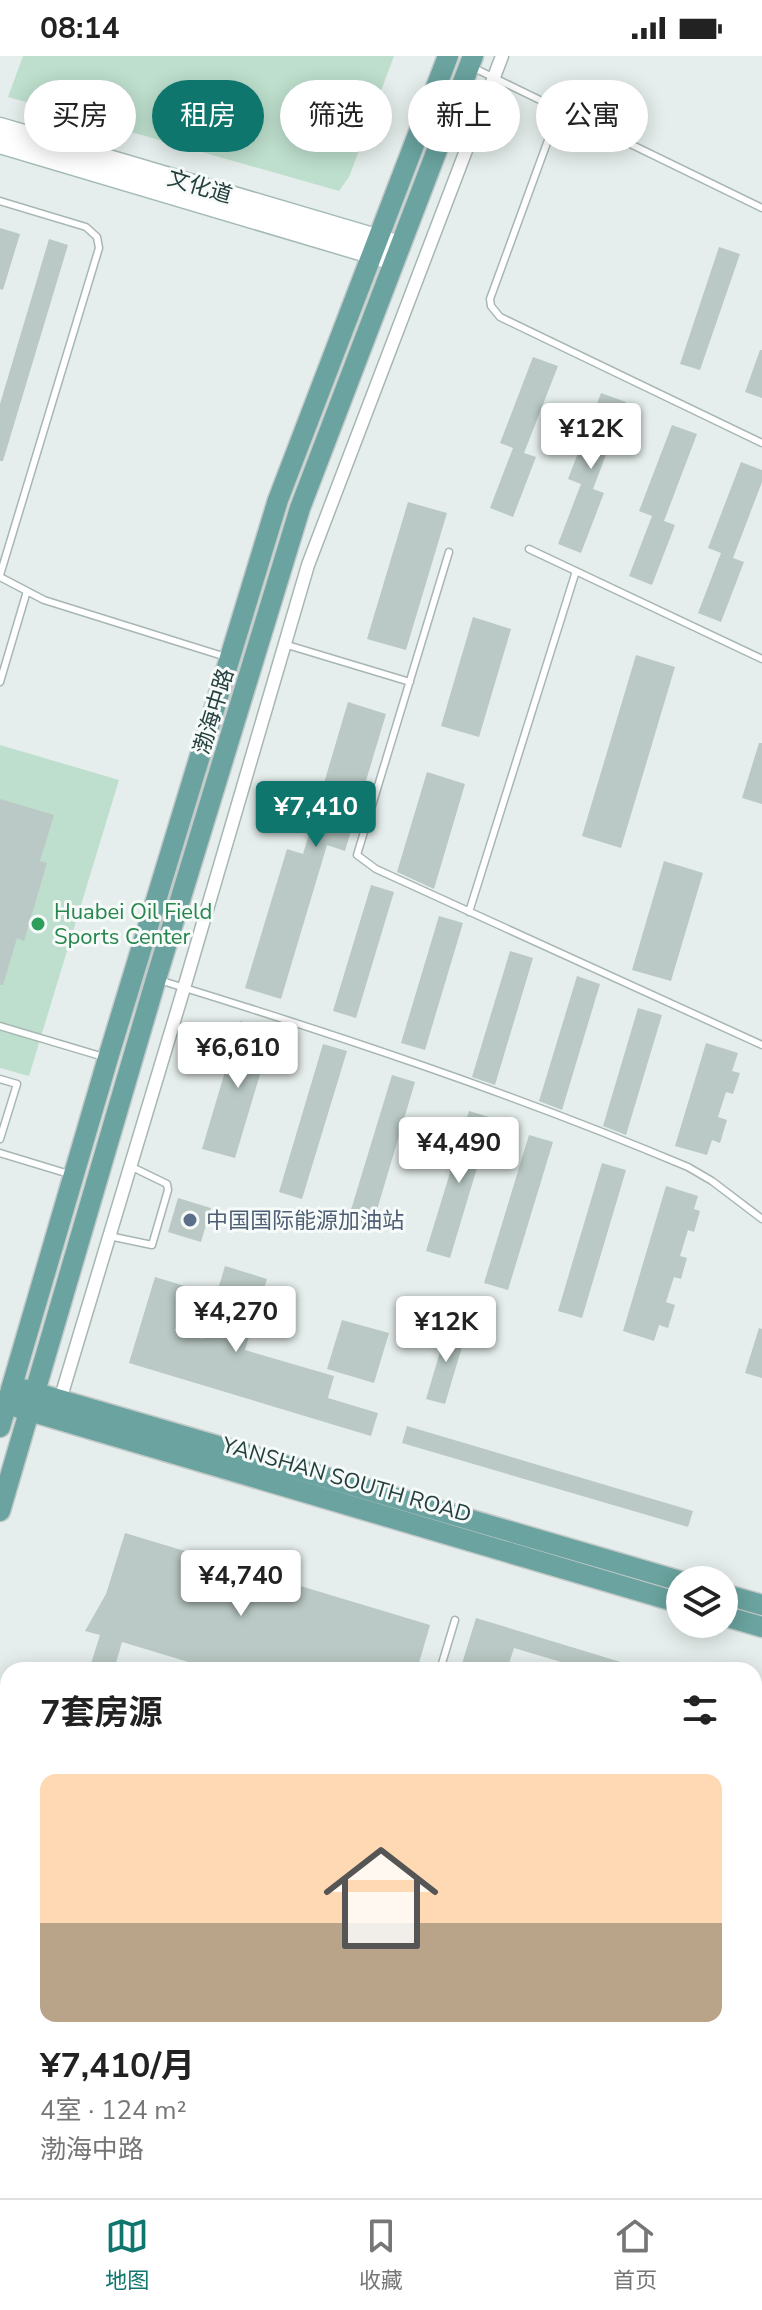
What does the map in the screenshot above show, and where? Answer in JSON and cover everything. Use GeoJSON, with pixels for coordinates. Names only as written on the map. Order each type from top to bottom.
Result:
{"type":"FeatureCollection","features":[{"type":"Feature","properties":{"kind":"main road","name":"渤海中路"},"geometry":{"type":"LineString","coordinates":[[0,1427],[5,1394],[278,500],[448,56]]}},
{"type":"Feature","properties":{"kind":"main road","name":"渤海中路"},"geometry":{"type":"LineString","coordinates":[[0,1511],[156,979],[300,508],[472,61]]}},
{"type":"Feature","properties":{"kind":"main road","name":"文化道"},"geometry":{"type":"LineString","coordinates":[[0,127],[375,247]]}},
{"type":"Feature","properties":{"kind":"main road","name":"文化道"},"geometry":{"type":"LineString","coordinates":[[0,144],[397,253]]}},
{"type":"Feature","properties":{"kind":"main road","name":"YANSHAN SOUTH ROAD"},"geometry":{"type":"LineString","coordinates":[[5,1394],[666,1599]]}},
{"type":"Feature","properties":{"kind":"main road","name":"YANSHAN SOUTH ROAD"},"geometry":{"type":"LineString","coordinates":[[32,1402],[60,1400],[666,1577]]}},
{"type":"Feature","properties":{"kind":"main road"},"geometry":{"type":"LineString","coordinates":[[738,1598],[762,1605]]}},
{"type":"Feature","properties":{"kind":"main road"},"geometry":{"type":"LineString","coordinates":[[738,1620],[762,1627]]}},
{"type":"Feature","properties":{"kind":"street"},"geometry":{"type":"LineString","coordinates":[[60,1400],[308,565],[502,56]]}},
{"type":"Feature","properties":{"kind":"lane"},"geometry":{"type":"LineString","coordinates":[[472,61],[493,77],[536,98]]}},
{"type":"Feature","properties":{"kind":"lane"},"geometry":{"type":"LineString","coordinates":[[544,152],[490,299],[491,306],[500,317],[762,443]]}},
{"type":"Feature","properties":{"kind":"lane"},"geometry":{"type":"LineString","coordinates":[[646,152],[762,208]]}},
{"type":"Feature","properties":{"kind":"lane"},"geometry":{"type":"LineString","coordinates":[[0,201],[86,227],[97,237],[99,248],[0,576],[44,600],[230,658]]}},
{"type":"Feature","properties":{"kind":"lane"},"geometry":{"type":"LineString","coordinates":[[529,549],[762,659]]}},
{"type":"Feature","properties":{"kind":"lane"},"geometry":{"type":"LineString","coordinates":[[449,552],[357,855],[376,869],[762,1045]]}},
{"type":"Feature","properties":{"kind":"lane"},"geometry":{"type":"LineString","coordinates":[[469,912],[576,571]]}},
{"type":"Feature","properties":{"kind":"lane"},"geometry":{"type":"LineString","coordinates":[[0,682],[27,591]]}},
{"type":"Feature","properties":{"kind":"lane"},"geometry":{"type":"LineString","coordinates":[[284,644],[410,682]]}},
{"type":"Feature","properties":{"kind":"lane"},"geometry":{"type":"LineString","coordinates":[[156,979],[319,1029],[549,1110],[688,1167],[762,1219]]}},
{"type":"Feature","properties":{"kind":"lane"},"geometry":{"type":"LineString","coordinates":[[0,1026],[108,1058]]}},
{"type":"Feature","properties":{"kind":"lane"},"geometry":{"type":"LineString","coordinates":[[0,1079],[17,1084],[0,1139]]}},
{"type":"Feature","properties":{"kind":"lane"},"geometry":{"type":"LineString","coordinates":[[0,1153],[74,1175]]}},
{"type":"Feature","properties":{"kind":"lane"},"geometry":{"type":"LineString","coordinates":[[109,1236],[152,1245],[168,1190],[167,1184],[130,1166]]}},
{"type":"Feature","properties":{"kind":"lane"},"geometry":{"type":"LineString","coordinates":[[442,1662],[455,1620]]}},
{"type":"Feature","properties":{"kind":"green space"},"geometry":{"type":"Polygon","coordinates":[[[23,56],[394,56],[385,80],[280,80],[280,152],[358,152],[349,177],[339,191],[202,152],[264,152],[264,80],[152,80],[152,138],[136,133],[136,80],[24,80],[24,102],[8,97],[23,56]]]}},
{"type":"Feature","properties":{"kind":"green space","name":"Huabei Oil Field Sports Center"},"geometry":{"type":"Polygon","coordinates":[[[0,745],[119,780],[29,1076],[0,1068],[0,745]]]}},
{"type":"Feature","properties":{"kind":"building"},"geometry":{"type":"Polygon","coordinates":[[[0,228],[20,234],[3,290],[0,289],[0,228]]]}},
{"type":"Feature","properties":{"kind":"building"},"geometry":{"type":"Polygon","coordinates":[[[49,239],[68,245],[3,461],[0,461],[0,404],[49,239]]]}},
{"type":"Feature","properties":{"kind":"building"},"geometry":{"type":"Polygon","coordinates":[[[719,247],[740,254],[700,370],[680,364],[719,247]]]}},
{"type":"Feature","properties":{"kind":"building"},"geometry":{"type":"Polygon","coordinates":[[[762,350],[762,398],[745,392],[762,350]]]}},
{"type":"Feature","properties":{"kind":"building"},"geometry":{"type":"Polygon","coordinates":[[[533,357],[558,366],[524,453],[536,457],[513,517],[490,508],[513,448],[500,443],[533,357]]]}},
{"type":"Feature","properties":{"kind":"building"},"geometry":{"type":"Polygon","coordinates":[[[601,393],[626,402],[593,489],[604,493],[581,553],[558,544],[581,484],[568,479],[601,393]]]}},
{"type":"Feature","properties":{"kind":"building"},"geometry":{"type":"Polygon","coordinates":[[[672,425],[697,434],[664,521],[675,525],[652,585],[629,576],[652,516],[639,511],[672,425]]]}},
{"type":"Feature","properties":{"kind":"building"},"geometry":{"type":"Polygon","coordinates":[[[741,462],[762,470],[762,482],[733,558],[744,562],[721,622],[698,613],[721,553],[708,548],[741,462]]]}},
{"type":"Feature","properties":{"kind":"building"},"geometry":{"type":"Polygon","coordinates":[[[408,502],[447,513],[406,650],[367,639],[408,502]]]}},
{"type":"Feature","properties":{"kind":"building"},"geometry":{"type":"Polygon","coordinates":[[[473,617],[511,629],[479,737],[441,726],[473,617]]]}},
{"type":"Feature","properties":{"kind":"building"},"geometry":{"type":"Polygon","coordinates":[[[636,655],[675,667],[621,848],[582,836],[636,655]]]}},
{"type":"Feature","properties":{"kind":"building"},"geometry":{"type":"Polygon","coordinates":[[[348,702],[386,714],[345,851],[327,845],[281,999],[245,988],[287,849],[303,854],[348,702]]]}},
{"type":"Feature","properties":{"kind":"building"},"geometry":{"type":"Polygon","coordinates":[[[759,743],[762,743],[762,804],[742,798],[759,743]]]}},
{"type":"Feature","properties":{"kind":"building"},"geometry":{"type":"Polygon","coordinates":[[[427,772],[465,784],[434,889],[397,872],[427,772]]]}},
{"type":"Feature","properties":{"kind":"building"},"geometry":{"type":"Polygon","coordinates":[[[0,799],[54,815],[40,861],[47,863],[24,941],[17,938],[3,985],[0,985],[0,799]]]}},
{"type":"Feature","properties":{"kind":"building"},"geometry":{"type":"Polygon","coordinates":[[[664,861],[703,873],[671,981],[632,970],[664,861]]]}},
{"type":"Feature","properties":{"kind":"building"},"geometry":{"type":"Polygon","coordinates":[[[371,885],[394,892],[356,1018],[333,1011],[371,885]]]}},
{"type":"Feature","properties":{"kind":"building"},"geometry":{"type":"Polygon","coordinates":[[[439,916],[463,923],[425,1050],[401,1043],[439,916]]]}},
{"type":"Feature","properties":{"kind":"building"},"geometry":{"type":"Polygon","coordinates":[[[510,951],[533,958],[495,1085],[472,1077],[510,951]]]}},
{"type":"Feature","properties":{"kind":"building"},"geometry":{"type":"Polygon","coordinates":[[[577,976],[600,984],[562,1110],[539,1101],[577,976]]]}},
{"type":"Feature","properties":{"kind":"building"},"geometry":{"type":"Polygon","coordinates":[[[638,1008],[662,1015],[626,1135],[603,1126],[638,1008]]]}},
{"type":"Feature","properties":{"kind":"building"},"geometry":{"type":"Polygon","coordinates":[[[240,1021],[273,1031],[235,1158],[202,1149],[240,1021]]]}},
{"type":"Feature","properties":{"kind":"building"},"geometry":{"type":"Polygon","coordinates":[[[706,1043],[738,1053],[732,1071],[740,1073],[733,1094],[726,1092],[718,1117],[727,1120],[720,1143],[712,1140],[707,1155],[675,1146],[706,1043]]]}},
{"type":"Feature","properties":{"kind":"building"},"geometry":{"type":"Polygon","coordinates":[[[323,1044],[347,1051],[302,1199],[279,1192],[323,1044]]]}},
{"type":"Feature","properties":{"kind":"building"},"geometry":{"type":"Polygon","coordinates":[[[392,1075],[415,1082],[371,1230],[347,1223],[392,1075]]]}},
{"type":"Feature","properties":{"kind":"building"},"geometry":{"type":"Polygon","coordinates":[[[469,1111],[492,1118],[450,1258],[426,1251],[469,1111]]]}},
{"type":"Feature","properties":{"kind":"building"},"geometry":{"type":"Polygon","coordinates":[[[529,1135],[553,1142],[508,1290],[484,1283],[529,1135]]]}},
{"type":"Feature","properties":{"kind":"building"},"geometry":{"type":"Polygon","coordinates":[[[602,1163],[626,1170],[582,1318],[558,1311],[602,1163]]]}},
{"type":"Feature","properties":{"kind":"building"},"geometry":{"type":"Polygon","coordinates":[[[666,1186],[698,1196],[694,1209],[700,1211],[694,1232],[688,1230],[680,1256],[687,1258],[681,1279],[674,1277],[666,1302],[675,1305],[668,1328],[659,1325],[654,1341],[623,1331],[666,1186]]]}},
{"type":"Feature","properties":{"kind":"building","name":"中国国际能源加油站"},"geometry":{"type":"Polygon","coordinates":[[[178,1198],[211,1208],[201,1242],[168,1232],[178,1198]]]}},
{"type":"Feature","properties":{"kind":"building"},"geometry":{"type":"Polygon","coordinates":[[[225,1266],[267,1279],[245,1350],[334,1376],[328,1398],[378,1413],[371,1436],[129,1363],[155,1277],[188,1287],[175,1331],[203,1339],[225,1266]]]}},
{"type":"Feature","properties":{"kind":"building"},"geometry":{"type":"Polygon","coordinates":[[[342,1320],[389,1333],[374,1383],[327,1369],[342,1320]]]}},
{"type":"Feature","properties":{"kind":"building"},"geometry":{"type":"Polygon","coordinates":[[[448,1325],[467,1330],[445,1404],[426,1399],[448,1325]]]}},
{"type":"Feature","properties":{"kind":"building"},"geometry":{"type":"Polygon","coordinates":[[[759,1328],[762,1329],[762,1378],[745,1373],[759,1328]]]}},
{"type":"Feature","properties":{"kind":"building"},"geometry":{"type":"Polygon","coordinates":[[[407,1426],[693,1511],[688,1527],[402,1443],[407,1426]]]}},
{"type":"Feature","properties":{"kind":"building"},"geometry":{"type":"Polygon","coordinates":[[[125,1533],[430,1625],[419,1662],[188,1662],[122,1642],[116,1662],[92,1662],[100,1635],[85,1631],[106,1594],[125,1533]]]}},
{"type":"Feature","properties":{"kind":"building"},"geometry":{"type":"Polygon","coordinates":[[[476,1618],[621,1662],[561,1662],[514,1648],[510,1662],[462,1662],[476,1618]]]}},
{"type":"Feature","properties":{"kind":"place","name":"Huabei Oil Field Sports Center"},"geometry":{"type":"Point","coordinates":[38,924]}},
{"type":"Feature","properties":{"kind":"place","name":"中国国际能源加油站"},"geometry":{"type":"Point","coordinates":[190,1220]}}]}
